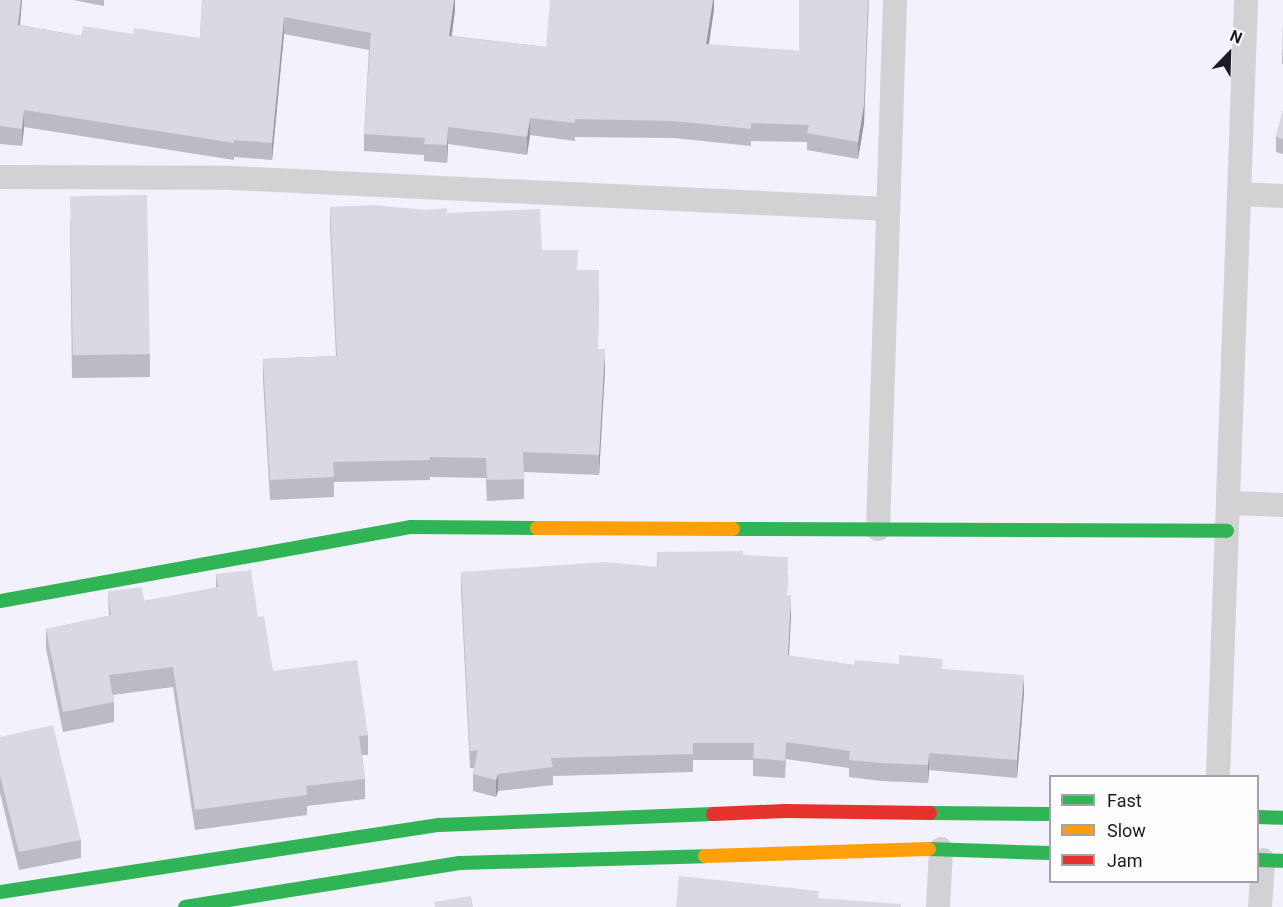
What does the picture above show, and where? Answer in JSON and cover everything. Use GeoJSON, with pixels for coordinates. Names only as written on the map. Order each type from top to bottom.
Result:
{"type":"FeatureCollection","features":[{"type":"Feature","properties":{"kind":"street"},"geometry":{"type":"LineString","coordinates":[[878,529],[895,0]]}},
{"type":"Feature","properties":{"kind":"street"},"geometry":{"type":"LineString","coordinates":[[1218,775],[1246,0]]}},
{"type":"Feature","properties":{"kind":"street"},"geometry":{"type":"LineString","coordinates":[[0,177],[231,178],[888,209]]}},
{"type":"Feature","properties":{"kind":"street"},"geometry":{"type":"LineString","coordinates":[[1239,194],[1283,196]]}},
{"type":"Feature","properties":{"kind":"street"},"geometry":{"type":"LineString","coordinates":[[1228,503],[1283,505]]}},
{"type":"Feature","properties":{"kind":"street"},"geometry":{"type":"LineString","coordinates":[[0,601],[411,527],[1227,531]]}},
{"type":"Feature","properties":{"kind":"street"},"geometry":{"type":"LineString","coordinates":[[0,892],[439,825],[785,811],[1049,814]]}},
{"type":"Feature","properties":{"kind":"street"},"geometry":{"type":"LineString","coordinates":[[1259,817],[1283,818]]}},
{"type":"Feature","properties":{"kind":"street"},"geometry":{"type":"LineString","coordinates":[[938,907],[941,849]]}},
{"type":"Feature","properties":{"kind":"street"},"geometry":{"type":"LineString","coordinates":[[185,907],[460,863],[941,849],[1049,853]]}},
{"type":"Feature","properties":{"kind":"street"},"geometry":{"type":"LineString","coordinates":[[1260,907],[1268,860]]}},
{"type":"Feature","properties":{"kind":"building"},"geometry":{"type":"Polygon","coordinates":[[[0,0],[21,0],[18,25],[81,36],[83,26],[133,34],[134,28],[200,38],[202,0],[454,0],[449,36],[546,47],[550,0],[713,0],[706,44],[799,51],[799,0],[868,0],[864,105],[858,142],[807,133],[809,125],[751,123],[751,129],[674,121],[575,119],[575,123],[530,118],[527,137],[448,127],[447,145],[424,144],[425,138],[364,134],[371,33],[284,17],[272,143],[234,140],[234,143],[24,110],[22,129],[0,126],[0,0]]]}},
{"type":"Feature","properties":{"kind":"building"},"geometry":{"type":"Polygon","coordinates":[[[1283,110],[1283,139],[1276,137],[1283,110]]]}},
{"type":"Feature","properties":{"kind":"building"},"geometry":{"type":"Polygon","coordinates":[[[147,195],[150,354],[73,355],[70,196],[147,195]]]}},
{"type":"Feature","properties":{"kind":"building"},"geometry":{"type":"Polygon","coordinates":[[[374,205],[426,210],[447,208],[447,213],[540,209],[542,250],[578,250],[577,270],[599,270],[598,349],[605,349],[599,455],[523,452],[524,479],[487,480],[486,458],[430,457],[430,460],[333,462],[334,477],[270,480],[263,359],[337,356],[330,207],[374,205]]]}},
{"type":"Feature","properties":{"kind":"building"},"geometry":{"type":"Polygon","coordinates":[[[743,551],[743,555],[788,557],[787,595],[791,595],[788,655],[854,665],[855,660],[899,664],[899,655],[943,659],[942,669],[1024,675],[1017,760],[929,753],[928,765],[881,763],[849,760],[850,751],[786,742],[785,761],[753,758],[754,743],[693,743],[693,754],[551,758],[553,767],[498,774],[496,780],[473,774],[478,750],[470,751],[461,572],[606,562],[658,567],[657,552],[743,551]]]}},
{"type":"Feature","properties":{"kind":"building"},"geometry":{"type":"Polygon","coordinates":[[[251,570],[258,617],[264,616],[273,671],[357,660],[368,735],[359,736],[365,779],[306,786],[307,795],[195,810],[173,667],[109,675],[114,702],[63,712],[46,629],[111,615],[108,591],[142,587],[144,601],[218,587],[216,574],[251,570]]]}},
{"type":"Feature","properties":{"kind":"building"},"geometry":{"type":"Polygon","coordinates":[[[53,725],[81,840],[19,852],[0,775],[0,737],[53,725]]]}},
{"type":"Feature","properties":{"kind":"building"},"geometry":{"type":"Polygon","coordinates":[[[679,876],[819,891],[818,898],[901,904],[901,907],[676,907],[679,876]]]}},
{"type":"Feature","properties":{"kind":"building"},"geometry":{"type":"Polygon","coordinates":[[[471,896],[473,907],[435,907],[434,902],[471,896]]]}},
{"type":"Feature","properties":{"kind":"traffic: fast"},"geometry":{"type":"LineString","coordinates":[[0,601],[411,527],[537,528]]}},
{"type":"Feature","properties":{"kind":"traffic: fast"},"geometry":{"type":"LineString","coordinates":[[733,529],[1227,531]]}},
{"type":"Feature","properties":{"kind":"traffic: fast"},"geometry":{"type":"LineString","coordinates":[[930,813],[1049,814]]}},
{"type":"Feature","properties":{"kind":"traffic: fast"},"geometry":{"type":"LineString","coordinates":[[0,892],[439,825],[713,814]]}},
{"type":"Feature","properties":{"kind":"traffic: fast"},"geometry":{"type":"LineString","coordinates":[[1259,817],[1283,818]]}},
{"type":"Feature","properties":{"kind":"traffic: fast"},"geometry":{"type":"LineString","coordinates":[[929,849],[1049,853]]}},
{"type":"Feature","properties":{"kind":"traffic: fast"},"geometry":{"type":"LineString","coordinates":[[185,907],[460,863],[705,856]]}},
{"type":"Feature","properties":{"kind":"traffic: fast"},"geometry":{"type":"LineString","coordinates":[[1259,860],[1283,861]]}},
{"type":"Feature","properties":{"kind":"traffic: slow"},"geometry":{"type":"LineString","coordinates":[[537,528],[733,529]]}},
{"type":"Feature","properties":{"kind":"traffic: slow"},"geometry":{"type":"LineString","coordinates":[[705,856],[929,849]]}},
{"type":"Feature","properties":{"kind":"traffic: jam"},"geometry":{"type":"LineString","coordinates":[[713,814],[785,811],[930,813]]}}]}
